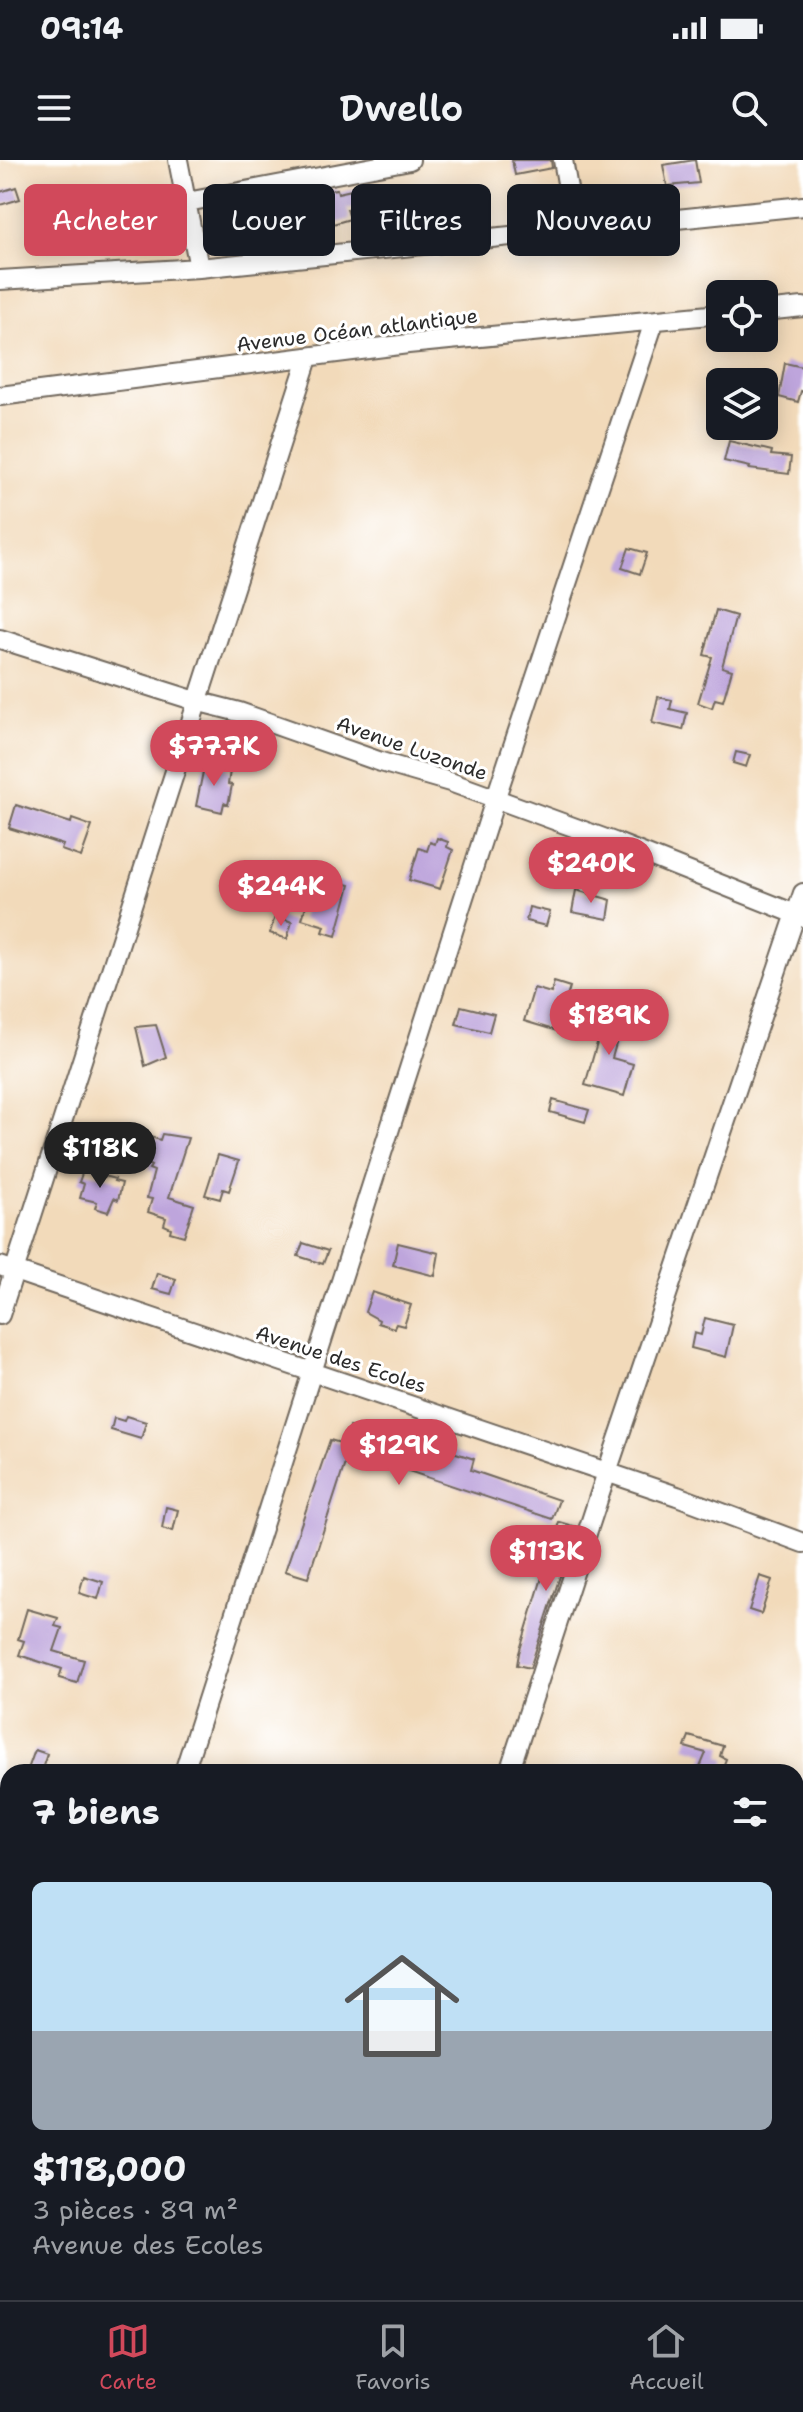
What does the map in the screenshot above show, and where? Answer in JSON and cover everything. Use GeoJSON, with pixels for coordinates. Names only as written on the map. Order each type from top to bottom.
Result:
{"type":"FeatureCollection","features":[{"type":"Feature","properties":{"kind":"street"},"geometry":{"type":"LineString","coordinates":[[178,160],[183,184]]}},
{"type":"Feature","properties":{"kind":"street"},"geometry":{"type":"LineString","coordinates":[[199,268],[187,202],[410,160]]}},
{"type":"Feature","properties":{"kind":"street"},"geometry":{"type":"LineString","coordinates":[[563,160],[567,184]]}},
{"type":"Feature","properties":{"kind":"street"},"geometry":{"type":"LineString","coordinates":[[680,218],[803,206]]}},
{"type":"Feature","properties":{"kind":"street"},"geometry":{"type":"LineString","coordinates":[[0,280],[199,268],[507,236]]}},
{"type":"Feature","properties":{"kind":"street"},"geometry":{"type":"LineString","coordinates":[[778,310],[803,307]]}},
{"type":"Feature","properties":{"kind":"street","name":"Avenue Océan atlantique"},"geometry":{"type":"LineString","coordinates":[[0,396],[423,343],[706,316]]}},
{"type":"Feature","properties":{"kind":"street"},"geometry":{"type":"LineString","coordinates":[[187,1764],[495,800],[654,322]]}},
{"type":"Feature","properties":{"kind":"street"},"geometry":{"type":"LineString","coordinates":[[0,1315],[7,1268],[308,358]]}},
{"type":"Feature","properties":{"kind":"street","name":"Avenue Luzonde"},"geometry":{"type":"LineString","coordinates":[[0,639],[276,724],[617,843],[799,916]]}},
{"type":"Feature","properties":{"kind":"street"},"geometry":{"type":"LineString","coordinates":[[512,1764],[607,1472],[799,916],[803,893]]}},
{"type":"Feature","properties":{"kind":"street","name":"Avenue des Ecoles"},"geometry":{"type":"LineString","coordinates":[[7,1268],[607,1472],[803,1543]]}},
{"type":"Feature","properties":{"kind":"building"},"geometry":{"type":"Polygon","coordinates":[[[512,160],[551,160],[552,168],[515,175],[512,160]]]}},
{"type":"Feature","properties":{"kind":"building"},"geometry":{"type":"Polygon","coordinates":[[[695,160],[699,183],[667,184],[663,165],[695,160]]]}},
{"type":"Feature","properties":{"kind":"building"},"geometry":{"type":"Polygon","coordinates":[[[16,187],[20,199],[0,205],[0,192],[16,187]]]}},
{"type":"Feature","properties":{"kind":"building"},"geometry":{"type":"Polygon","coordinates":[[[335,189],[338,193],[351,190],[351,208],[347,209],[350,219],[335,223],[335,189]]]}},
{"type":"Feature","properties":{"kind":"building"},"geometry":{"type":"Polygon","coordinates":[[[785,363],[803,367],[803,392],[798,402],[779,397],[785,363]]]}},
{"type":"Feature","properties":{"kind":"building"},"geometry":{"type":"Polygon","coordinates":[[[729,441],[772,451],[771,455],[791,457],[789,474],[749,469],[724,461],[729,441]]]}},
{"type":"Feature","properties":{"kind":"building"},"geometry":{"type":"Polygon","coordinates":[[[629,548],[647,553],[640,574],[622,568],[629,548]]]}},
{"type":"Feature","properties":{"kind":"building"},"geometry":{"type":"Polygon","coordinates":[[[716,610],[736,616],[722,667],[732,670],[723,701],[715,699],[712,708],[698,703],[712,657],[704,655],[716,610]]]}},
{"type":"Feature","properties":{"kind":"building"},"geometry":{"type":"Polygon","coordinates":[[[658,697],[672,700],[670,709],[687,713],[683,730],[652,723],[658,697]]]}},
{"type":"Feature","properties":{"kind":"building"},"geometry":{"type":"Polygon","coordinates":[[[736,752],[750,755],[746,767],[733,763],[736,752]]]}},
{"type":"Feature","properties":{"kind":"building"},"geometry":{"type":"Polygon","coordinates":[[[205,762],[227,767],[226,770],[230,771],[228,784],[232,785],[228,805],[224,803],[222,812],[196,806],[205,762]]]}},
{"type":"Feature","properties":{"kind":"building"},"geometry":{"type":"Polygon","coordinates":[[[16,805],[71,823],[72,819],[92,826],[81,857],[61,850],[63,845],[9,828],[16,805]]]}},
{"type":"Feature","properties":{"kind":"building"},"geometry":{"type":"Polygon","coordinates":[[[437,838],[448,842],[447,847],[453,850],[440,889],[409,880],[419,848],[427,851],[430,842],[435,844],[437,838]]]}},
{"type":"Feature","properties":{"kind":"building"},"geometry":{"type":"Polygon","coordinates":[[[314,876],[350,885],[336,936],[323,932],[325,926],[302,919],[309,896],[292,892],[295,879],[312,884],[314,876]]]}},
{"type":"Feature","properties":{"kind":"building"},"geometry":{"type":"Polygon","coordinates":[[[576,890],[611,900],[608,919],[572,912],[576,890]]]}},
{"type":"Feature","properties":{"kind":"building"},"geometry":{"type":"Polygon","coordinates":[[[529,907],[550,912],[546,926],[526,921],[529,907]]]}},
{"type":"Feature","properties":{"kind":"building"},"geometry":{"type":"Polygon","coordinates":[[[275,916],[292,922],[287,939],[270,933],[275,916]]]}},
{"type":"Feature","properties":{"kind":"building"},"geometry":{"type":"Polygon","coordinates":[[[554,982],[570,987],[557,1031],[524,1021],[534,988],[551,993],[554,982]]]}},
{"type":"Feature","properties":{"kind":"building"},"geometry":{"type":"Polygon","coordinates":[[[608,1005],[626,1009],[612,1058],[633,1064],[624,1096],[585,1085],[608,1005]]]}},
{"type":"Feature","properties":{"kind":"building"},"geometry":{"type":"Polygon","coordinates":[[[461,1006],[494,1014],[489,1032],[456,1024],[461,1006]]]}},
{"type":"Feature","properties":{"kind":"building"},"geometry":{"type":"Polygon","coordinates":[[[156,1025],[166,1057],[145,1066],[136,1027],[156,1025]]]}},
{"type":"Feature","properties":{"kind":"building"},"geometry":{"type":"Polygon","coordinates":[[[553,1100],[589,1110],[585,1122],[550,1112],[553,1100]]]}},
{"type":"Feature","properties":{"kind":"building"},"geometry":{"type":"Polygon","coordinates":[[[162,1134],[188,1138],[169,1197],[194,1205],[184,1236],[170,1232],[171,1228],[164,1225],[166,1218],[148,1212],[152,1199],[147,1198],[154,1171],[147,1164],[150,1156],[139,1152],[144,1135],[160,1140],[162,1134]]]}},
{"type":"Feature","properties":{"kind":"building"},"geometry":{"type":"Polygon","coordinates":[[[218,1155],[239,1161],[229,1191],[223,1189],[220,1199],[205,1195],[218,1155]]]}},
{"type":"Feature","properties":{"kind":"building"},"geometry":{"type":"Polygon","coordinates":[[[83,1171],[122,1183],[118,1200],[114,1198],[108,1212],[95,1208],[97,1202],[80,1198],[84,1184],[79,1182],[83,1171]]]}},
{"type":"Feature","properties":{"kind":"building"},"geometry":{"type":"Polygon","coordinates":[[[303,1243],[328,1251],[323,1264],[298,1256],[303,1243]]]}},
{"type":"Feature","properties":{"kind":"building"},"geometry":{"type":"Polygon","coordinates":[[[398,1243],[439,1253],[435,1276],[393,1265],[398,1243]]]}},
{"type":"Feature","properties":{"kind":"building"},"geometry":{"type":"Polygon","coordinates":[[[157,1273],[176,1279],[171,1294],[152,1289],[157,1273]]]}},
{"type":"Feature","properties":{"kind":"building"},"geometry":{"type":"Polygon","coordinates":[[[372,1292],[411,1305],[404,1326],[396,1324],[394,1328],[378,1323],[379,1320],[365,1312],[372,1292]]]}},
{"type":"Feature","properties":{"kind":"building"},"geometry":{"type":"Polygon","coordinates":[[[705,1318],[733,1325],[726,1357],[691,1348],[694,1333],[701,1335],[705,1318]]]}},
{"type":"Feature","properties":{"kind":"building"},"geometry":{"type":"Polygon","coordinates":[[[126,1416],[146,1422],[141,1439],[111,1430],[114,1418],[124,1421],[126,1416]]]}},
{"type":"Feature","properties":{"kind":"building"},"geometry":{"type":"Polygon","coordinates":[[[350,1427],[447,1460],[450,1451],[474,1459],[471,1470],[559,1500],[552,1519],[349,1451],[308,1578],[285,1571],[330,1440],[344,1444],[350,1427]]]}},
{"type":"Feature","properties":{"kind":"building"},"geometry":{"type":"Polygon","coordinates":[[[166,1507],[178,1510],[173,1531],[162,1528],[166,1507]]]}},
{"type":"Feature","properties":{"kind":"building"},"geometry":{"type":"Polygon","coordinates":[[[559,1522],[576,1527],[530,1668],[517,1665],[519,1653],[559,1522]]]}},
{"type":"Feature","properties":{"kind":"building"},"geometry":{"type":"Polygon","coordinates":[[[84,1576],[103,1582],[98,1599],[79,1593],[84,1576]]]}},
{"type":"Feature","properties":{"kind":"building"},"geometry":{"type":"Polygon","coordinates":[[[760,1576],[772,1580],[761,1614],[749,1610],[760,1576]]]}},
{"type":"Feature","properties":{"kind":"building"},"geometry":{"type":"Polygon","coordinates":[[[27,1609],[58,1618],[55,1626],[62,1628],[54,1651],[84,1660],[77,1683],[59,1678],[62,1669],[19,1655],[24,1641],[18,1639],[27,1609]]]}},
{"type":"Feature","properties":{"kind":"building"},"geometry":{"type":"Polygon","coordinates":[[[689,1736],[723,1746],[720,1756],[726,1759],[724,1764],[701,1764],[706,1753],[685,1747],[689,1736]]]}},
{"type":"Feature","properties":{"kind":"building"},"geometry":{"type":"Polygon","coordinates":[[[35,1750],[47,1754],[44,1764],[30,1764],[35,1750]]]}}]}
